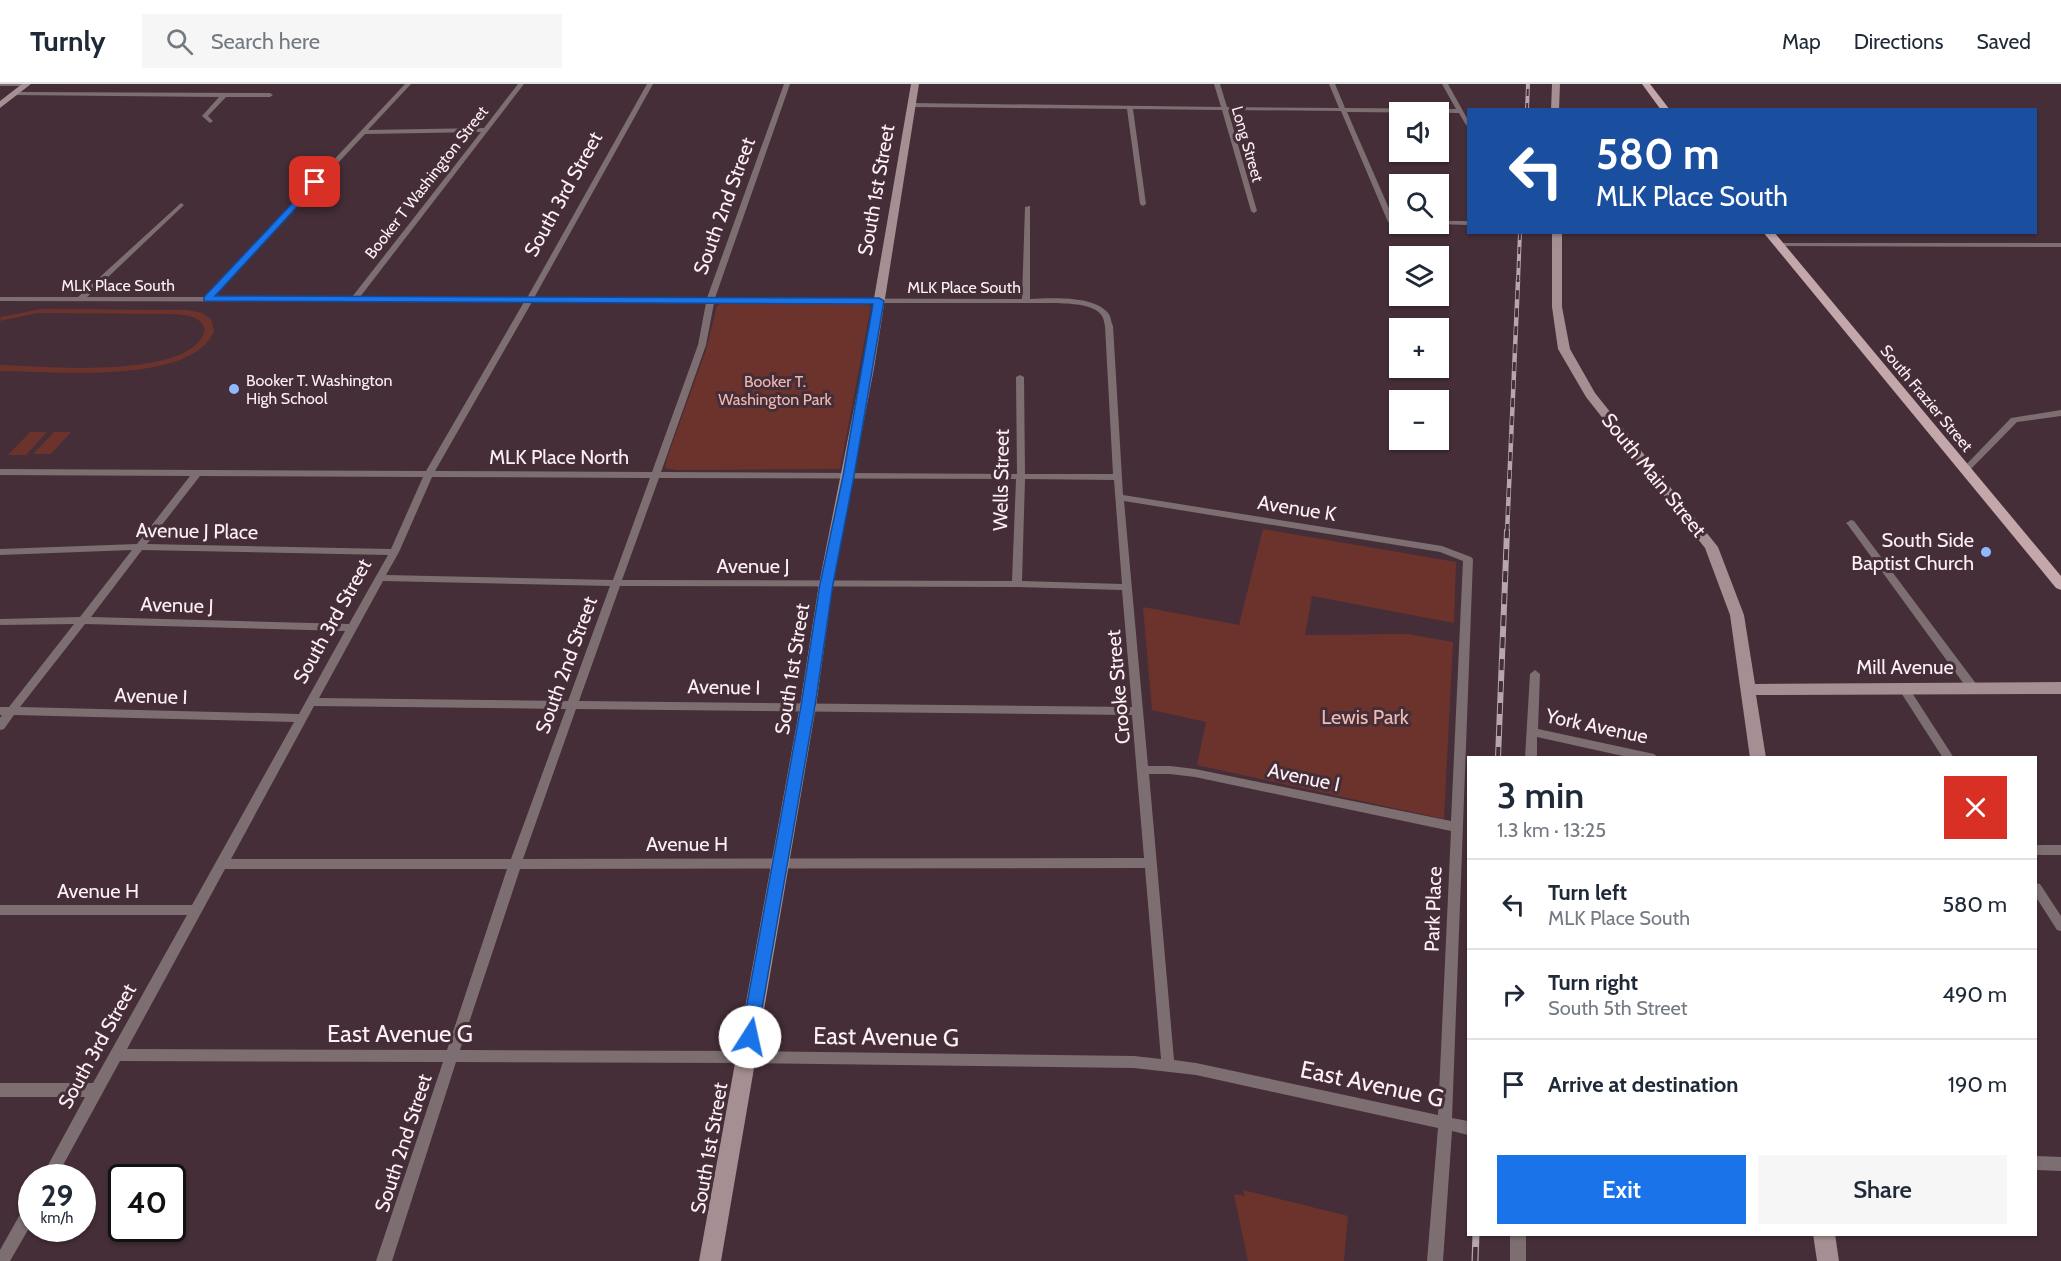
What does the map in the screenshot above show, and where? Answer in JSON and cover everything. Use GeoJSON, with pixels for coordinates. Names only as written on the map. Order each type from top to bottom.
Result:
{"type":"FeatureCollection","features":[{"type":"Feature","properties":{"kind":"main road"},"geometry":{"type":"LineString","coordinates":[[1646,84],[1664,108]]}},
{"type":"Feature","properties":{"kind":"main road","name":"South Frazier Street"},"geometry":{"type":"LineString","coordinates":[[1770,234],[2061,585]]}},
{"type":"Feature","properties":{"kind":"street"},"geometry":{"type":"LineString","coordinates":[[0,84],[27,84]]}},
{"type":"Feature","properties":{"kind":"street"},"geometry":{"type":"LineString","coordinates":[[0,105],[27,84]]}},
{"type":"Feature","properties":{"kind":"street"},"geometry":{"type":"LineString","coordinates":[[207,299],[408,84]]}},
{"type":"Feature","properties":{"kind":"street","name":"Booker T Washington Street"},"geometry":{"type":"LineString","coordinates":[[355,299],[521,84]]}},
{"type":"Feature","properties":{"kind":"street","name":"South 3rd Street"},"geometry":{"type":"LineString","coordinates":[[56,1164],[380,578],[434,463],[485,379],[650,84]]}},
{"type":"Feature","properties":{"kind":"street","name":"South 2nd Street"},"geometry":{"type":"LineString","coordinates":[[384,1261],[449,1058],[515,864],[571,703],[702,345],[711,300],[787,84]]}},
{"type":"Feature","properties":{"kind":"street","name":"South 1st Street"},"geometry":{"type":"LineString","coordinates":[[710,1261],[808,706],[826,584],[848,476],[915,84]]}},
{"type":"Feature","properties":{"kind":"street","name":"Long Street"},"geometry":{"type":"LineString","coordinates":[[1217,84],[1254,211]]}},
{"type":"Feature","properties":{"kind":"street"},"geometry":{"type":"LineString","coordinates":[[1332,84],[1389,209]]}},
{"type":"Feature","properties":{"kind":"street"},"geometry":{"type":"LineString","coordinates":[[1445,84],[1467,122]]}},
{"type":"Feature","properties":{"kind":"street"},"geometry":{"type":"LineString","coordinates":[[1555,108],[1556,84]]}},
{"type":"Feature","properties":{"kind":"street"},"geometry":{"type":"LineString","coordinates":[[14,94],[270,95]]}},
{"type":"Feature","properties":{"kind":"street"},"geometry":{"type":"LineString","coordinates":[[210,121],[205,116],[224,95]]}},
{"type":"Feature","properties":{"kind":"street"},"geometry":{"type":"LineString","coordinates":[[912,105],[1461,111]]}},
{"type":"Feature","properties":{"kind":"street"},"geometry":{"type":"LineString","coordinates":[[1130,108],[1143,204]]}},
{"type":"Feature","properties":{"kind":"street"},"geometry":{"type":"LineString","coordinates":[[362,132],[486,130]]}},
{"type":"Feature","properties":{"kind":"street"},"geometry":{"type":"LineString","coordinates":[[80,299],[181,205]]}},
{"type":"Feature","properties":{"kind":"street"},"geometry":{"type":"LineString","coordinates":[[1026,301],[1028,207]]}},
{"type":"Feature","properties":{"kind":"street"},"geometry":{"type":"LineString","coordinates":[[1449,223],[1467,223]]}},
{"type":"Feature","properties":{"kind":"street","name":"South Main Street"},"geometry":{"type":"LineString","coordinates":[[1557,234],[1557,307],[1564,349],[1590,394],[1711,547],[1737,615],[1758,756]]}},
{"type":"Feature","properties":{"kind":"street"},"geometry":{"type":"LineString","coordinates":[[1778,245],[2061,245]]}},
{"type":"Feature","properties":{"kind":"street","name":"MLK Place South"},"geometry":{"type":"LineString","coordinates":[[0,299],[1026,301],[1071,302],[1099,309]]}},
{"type":"Feature","properties":{"kind":"street","name":"Crooke Street"},"geometry":{"type":"LineString","coordinates":[[1099,309],[1106,314],[1109,326],[1119,497],[1168,1066]]}},
{"type":"Feature","properties":{"kind":"street","name":"Wells Street"},"geometry":{"type":"LineString","coordinates":[[1017,584],[1020,376]]}},
{"type":"Feature","properties":{"kind":"street"},"geometry":{"type":"LineString","coordinates":[[1965,470],[2014,420],[2056,413],[2061,423]]}},
{"type":"Feature","properties":{"kind":"street","name":"MLK Place North"},"geometry":{"type":"LineString","coordinates":[[0,472],[1118,477]]}},
{"type":"Feature","properties":{"kind":"street"},"geometry":{"type":"LineString","coordinates":[[0,726],[5,711],[82,620],[197,473]]}},
{"type":"Feature","properties":{"kind":"street","name":"Avenue K"},"geometry":{"type":"LineString","coordinates":[[1119,497],[1442,549],[1468,559]]}},
{"type":"Feature","properties":{"kind":"street"},"geometry":{"type":"LineString","coordinates":[[1851,523],[1973,688]]}},
{"type":"Feature","properties":{"kind":"street","name":"Avenue J Place"},"geometry":{"type":"LineString","coordinates":[[0,552],[140,547],[394,552]]}},
{"type":"Feature","properties":{"kind":"street","name":"Park Place"},"geometry":{"type":"LineString","coordinates":[[1435,1261],[1445,1123],[1468,559]]}},
{"type":"Feature","properties":{"kind":"street","name":"Avenue J"},"geometry":{"type":"LineString","coordinates":[[380,578],[615,583],[1017,584],[1127,587]]}},
{"type":"Feature","properties":{"kind":"street","name":"Avenue J"},"geometry":{"type":"LineString","coordinates":[[0,622],[82,620],[352,628]]}},
{"type":"Feature","properties":{"kind":"street"},"geometry":{"type":"LineString","coordinates":[[1531,756],[1535,674]]}},
{"type":"Feature","properties":{"kind":"street"},"geometry":{"type":"LineString","coordinates":[[1904,688],[1948,756]]}},
{"type":"Feature","properties":{"kind":"street","name":"Mill Avenue"},"geometry":{"type":"LineString","coordinates":[[1749,690],[2061,688]]}},
{"type":"Feature","properties":{"kind":"street","name":"Avenue I"},"geometry":{"type":"LineString","coordinates":[[311,702],[571,703],[1137,711]]}},
{"type":"Feature","properties":{"kind":"street","name":"Avenue I"},"geometry":{"type":"LineString","coordinates":[[5,711],[302,718]]}},
{"type":"Feature","properties":{"kind":"street","name":"York Avenue"},"geometry":{"type":"LineString","coordinates":[[1532,732],[1645,756]]}},
{"type":"Feature","properties":{"kind":"street","name":"Avenue I"},"geometry":{"type":"LineString","coordinates":[[1143,770],[1195,773],[1456,827]]}},
{"type":"Feature","properties":{"kind":"street"},"geometry":{"type":"LineString","coordinates":[[2037,850],[2061,850]]}},
{"type":"Feature","properties":{"kind":"street","name":"Avenue H"},"geometry":{"type":"LineString","coordinates":[[222,864],[1151,863]]}},
{"type":"Feature","properties":{"kind":"street"},"geometry":{"type":"LineString","coordinates":[[2037,890],[2061,926]]}},
{"type":"Feature","properties":{"kind":"street","name":"Avenue H"},"geometry":{"type":"LineString","coordinates":[[0,910],[197,910]]}},
{"type":"Feature","properties":{"kind":"street","name":"East Avenue G"},"geometry":{"type":"LineString","coordinates":[[116,1055],[449,1058],[747,1057],[1134,1062],[1196,1069],[1467,1128]]}},
{"type":"Feature","properties":{"kind":"street"},"geometry":{"type":"LineString","coordinates":[[0,1090],[96,1090]]}},
{"type":"Feature","properties":{"kind":"street"},"geometry":{"type":"LineString","coordinates":[[2037,1163],[2061,1164]]}},
{"type":"Feature","properties":{"kind":"street"},"geometry":{"type":"LineString","coordinates":[[2,1261],[18,1232]]}},
{"type":"Feature","properties":{"kind":"street"},"geometry":{"type":"LineString","coordinates":[[1518,1236],[1518,1261]]}},
{"type":"Feature","properties":{"kind":"street"},"geometry":{"type":"LineString","coordinates":[[1824,1236],[1828,1261]]}},
{"type":"Feature","properties":{"kind":"green space","name":"Booker T. Washington Park"},"geometry":{"type":"Polygon","coordinates":[[[721,303],[857,303],[871,306],[840,469],[677,470],[665,468],[706,350],[717,306],[721,303]]]}},
{"type":"Feature","properties":{"kind":"green space"},"geometry":{"type":"Polygon","coordinates":[[[41,309],[188,310],[202,313],[211,319],[214,331],[200,349],[178,360],[150,368],[83,373],[0,371],[0,365],[80,368],[147,364],[175,357],[195,346],[205,329],[196,319],[175,314],[37,313],[0,321],[1,317],[41,309]]]}},
{"type":"Feature","properties":{"kind":"green space"},"geometry":{"type":"Polygon","coordinates":[[[30,432],[47,432],[26,455],[8,455],[30,432]]]}},
{"type":"Feature","properties":{"kind":"green space"},"geometry":{"type":"Polygon","coordinates":[[[54,432],[71,432],[51,454],[33,454],[54,432]]]}},
{"type":"Feature","properties":{"kind":"green space","name":"Lewis Park"},"geometry":{"type":"Polygon","coordinates":[[[1263,529],[1456,562],[1454,623],[1312,596],[1305,635],[1407,634],[1453,642],[1444,819],[1197,765],[1206,722],[1152,710],[1143,607],[1239,625],[1263,529]]]}},
{"type":"Feature","properties":{"kind":"green space"},"geometry":{"type":"Polygon","coordinates":[[[1243,1190],[1348,1216],[1344,1261],[1248,1261],[1234,1194],[1245,1196],[1243,1190]]]}},
{"type":"Feature","properties":{"kind":"railway"},"geometry":{"type":"LineString","coordinates":[[1527,108],[1528,84]]}},
{"type":"Feature","properties":{"kind":"railway"},"geometry":{"type":"LineString","coordinates":[[1518,282],[1520,234]]}},
{"type":"Feature","properties":{"kind":"railway"},"geometry":{"type":"LineString","coordinates":[[1507,533],[1518,280]]}},
{"type":"Feature","properties":{"kind":"railway"},"geometry":{"type":"LineString","coordinates":[[1498,756],[1507,531]]}},
{"type":"Feature","properties":{"kind":"railway"},"geometry":{"type":"LineString","coordinates":[[1475,1261],[1476,1236]]}},
{"type":"Feature","properties":{"kind":"place","name":"Booker T. Washington High School"},"geometry":{"type":"Point","coordinates":[234,389]}},
{"type":"Feature","properties":{"kind":"place","name":"South Side Baptist Church"},"geometry":{"type":"Point","coordinates":[1986,552]}},
{"type":"Feature","properties":{"kind":"route"},"geometry":{"type":"LineString","coordinates":[[315,182],[207,299],[879,301],[826,584],[808,706],[750,1037]]}}]}
